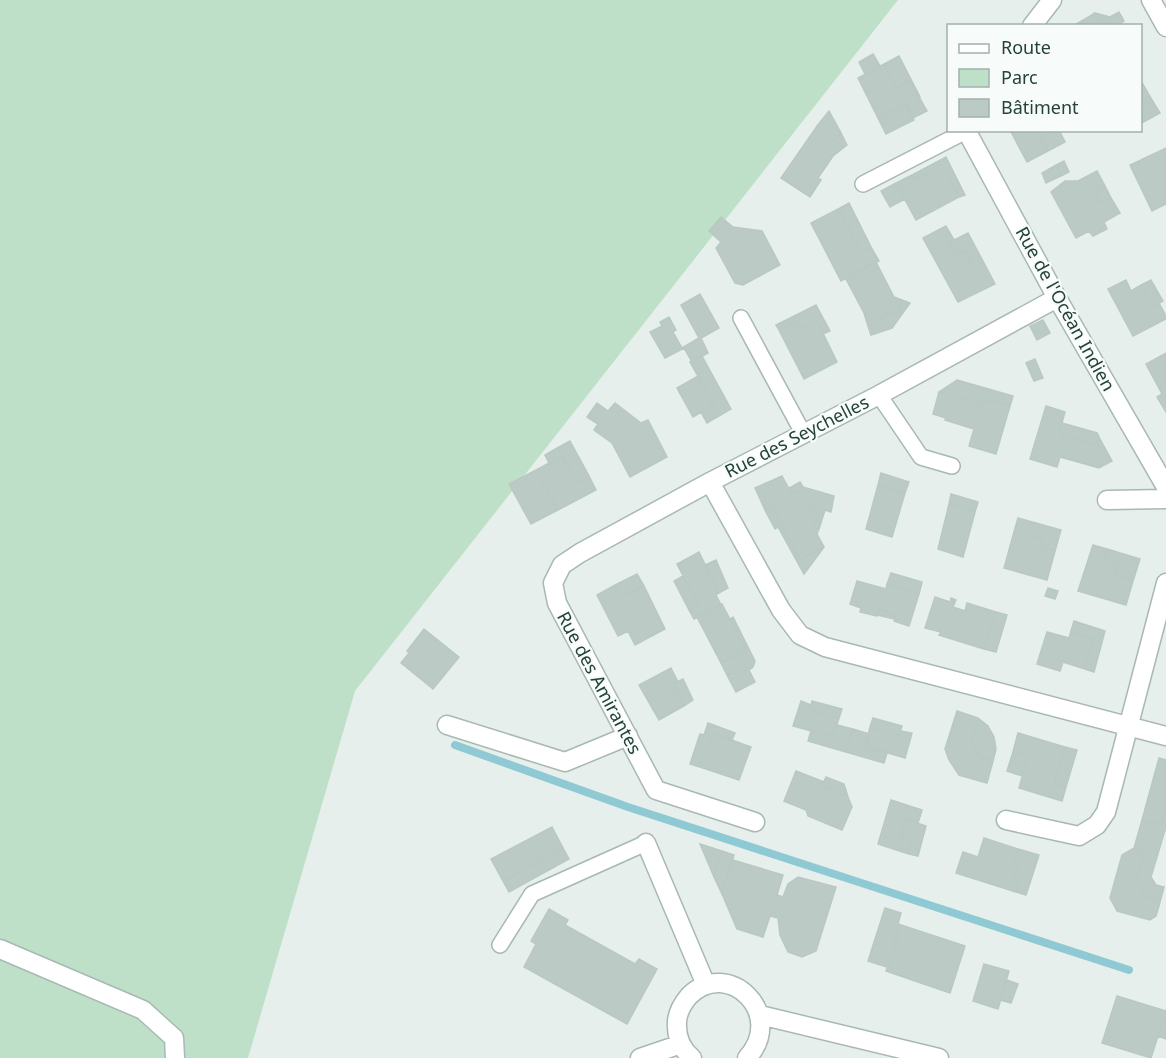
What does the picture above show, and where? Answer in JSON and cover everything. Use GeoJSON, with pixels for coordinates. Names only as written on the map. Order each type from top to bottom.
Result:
{"type":"FeatureCollection","features":[{"type":"Feature","properties":{"kind":"street"},"geometry":{"type":"LineString","coordinates":[[1034,24],[1052,0]]}},
{"type":"Feature","properties":{"kind":"street"},"geometry":{"type":"LineString","coordinates":[[1151,0],[1166,27]]}},
{"type":"Feature","properties":{"kind":"street","name":"Rue de l'Océan Indien"},"geometry":{"type":"LineString","coordinates":[[967,132],[1057,298],[1166,487]]}},
{"type":"Feature","properties":{"kind":"street","name":"Rue des Seychelles"},"geometry":{"type":"LineString","coordinates":[[1057,298],[711,482],[781,610],[800,635],[825,648],[1166,736]]}},
{"type":"Feature","properties":{"kind":"street","name":"Rue des Amirantes"},"geometry":{"type":"LineString","coordinates":[[711,482],[580,553],[562,566],[553,583],[557,603],[656,790],[755,822]]}},
{"type":"Feature","properties":{"kind":"street"},"geometry":{"type":"LineString","coordinates":[[1107,500],[1166,499]]}},
{"type":"Feature","properties":{"kind":"street"},"geometry":{"type":"LineString","coordinates":[[1006,820],[1079,836],[1097,825],[1106,812],[1166,583]]}},
{"type":"Feature","properties":{"kind":"street"},"geometry":{"type":"LineString","coordinates":[[447,724],[565,762],[628,736]]}},
{"type":"Feature","properties":{"kind":"street"},"geometry":{"type":"LineString","coordinates":[[646,843],[706,985]]}},
{"type":"Feature","properties":{"kind":"street"},"geometry":{"type":"LineString","coordinates":[[0,949],[143,1010],[174,1038],[175,1058]]}},
{"type":"Feature","properties":{"kind":"street"},"geometry":{"type":"LineString","coordinates":[[640,1058],[686,1051],[677,1030],[678,1016],[683,1002],[693,992],[706,985],[720,983],[740,989],[754,1003],[760,1015],[762,1028],[759,1040],[747,1058]]}},
{"type":"Feature","properties":{"kind":"street"},"geometry":{"type":"LineString","coordinates":[[760,1015],[939,1058]]}},
{"type":"Feature","properties":{"kind":"lane"},"geometry":{"type":"LineString","coordinates":[[863,184],[964,132]]}},
{"type":"Feature","properties":{"kind":"lane"},"geometry":{"type":"LineString","coordinates":[[741,318],[803,433]]}},
{"type":"Feature","properties":{"kind":"lane"},"geometry":{"type":"LineString","coordinates":[[879,394],[921,457],[952,466]]}},
{"type":"Feature","properties":{"kind":"lane"},"geometry":{"type":"LineString","coordinates":[[500,945],[532,894],[646,843]]}},
{"type":"Feature","properties":{"kind":"green space"},"geometry":{"type":"Polygon","coordinates":[[[0,0],[898,0],[355,691],[248,1058],[0,1058],[0,0]]]}},
{"type":"Feature","properties":{"kind":"building"},"geometry":{"type":"Polygon","coordinates":[[[1119,12],[1124,21],[1119,24],[1101,24],[1095,13],[1110,17],[1119,12]]]}},
{"type":"Feature","properties":{"kind":"building"},"geometry":{"type":"Polygon","coordinates":[[[1095,13],[1102,24],[1076,24],[1095,13]]]}},
{"type":"Feature","properties":{"kind":"building"},"geometry":{"type":"Polygon","coordinates":[[[873,54],[880,66],[865,74],[859,62],[873,54]]]}},
{"type":"Feature","properties":{"kind":"building"},"geometry":{"type":"Polygon","coordinates":[[[899,56],[920,97],[918,98],[910,81],[897,88],[884,64],[899,56]]]}},
{"type":"Feature","properties":{"kind":"building"},"geometry":{"type":"Polygon","coordinates":[[[884,64],[897,88],[910,81],[927,111],[913,118],[906,104],[878,118],[858,78],[884,64]]]}},
{"type":"Feature","properties":{"kind":"building"},"geometry":{"type":"Polygon","coordinates":[[[1142,82],[1152,100],[1142,106],[1142,82]]]}},
{"type":"Feature","properties":{"kind":"building"},"geometry":{"type":"Polygon","coordinates":[[[1152,100],[1160,113],[1142,123],[1142,106],[1152,100]]]}},
{"type":"Feature","properties":{"kind":"building"},"geometry":{"type":"Polygon","coordinates":[[[906,104],[914,120],[886,134],[878,118],[906,104]]]}},
{"type":"Feature","properties":{"kind":"building"},"geometry":{"type":"Polygon","coordinates":[[[829,111],[841,133],[834,141],[817,126],[829,111]]]}},
{"type":"Feature","properties":{"kind":"building"},"geometry":{"type":"Polygon","coordinates":[[[817,126],[834,141],[841,133],[847,145],[833,156],[818,178],[821,180],[810,197],[781,178],[817,126]]]}},
{"type":"Feature","properties":{"kind":"building"},"geometry":{"type":"Polygon","coordinates":[[[1011,132],[1050,132],[1040,139],[1048,151],[1027,162],[1011,132]]]}},
{"type":"Feature","properties":{"kind":"building"},"geometry":{"type":"Polygon","coordinates":[[[1060,132],[1065,142],[1048,151],[1040,139],[1051,133],[1060,132]]]}},
{"type":"Feature","properties":{"kind":"building"},"geometry":{"type":"Polygon","coordinates":[[[1166,148],[1166,204],[1152,211],[1130,165],[1166,148]]]}},
{"type":"Feature","properties":{"kind":"building"},"geometry":{"type":"Polygon","coordinates":[[[946,157],[965,195],[959,197],[947,172],[932,180],[928,173],[915,180],[912,175],[946,157]]]}},
{"type":"Feature","properties":{"kind":"building"},"geometry":{"type":"Polygon","coordinates":[[[1064,161],[1069,172],[1061,176],[1056,165],[1064,161]]]}},
{"type":"Feature","properties":{"kind":"building"},"geometry":{"type":"Polygon","coordinates":[[[1056,165],[1061,176],[1046,183],[1042,173],[1056,165]]]}},
{"type":"Feature","properties":{"kind":"building"},"geometry":{"type":"Polygon","coordinates":[[[1097,171],[1105,186],[1095,192],[1100,203],[1111,198],[1120,213],[1104,222],[1107,229],[1093,236],[1089,231],[1076,238],[1051,192],[1065,181],[1078,181],[1097,171]]]}},
{"type":"Feature","properties":{"kind":"building"},"geometry":{"type":"Polygon","coordinates":[[[947,172],[959,197],[916,220],[896,183],[912,175],[915,180],[928,173],[932,180],[947,172]]]}},
{"type":"Feature","properties":{"kind":"building"},"geometry":{"type":"Polygon","coordinates":[[[896,183],[905,199],[890,207],[881,191],[896,183]]]}},
{"type":"Feature","properties":{"kind":"building"},"geometry":{"type":"Polygon","coordinates":[[[1105,186],[1111,198],[1100,203],[1095,192],[1105,186]]]}},
{"type":"Feature","properties":{"kind":"building"},"geometry":{"type":"Polygon","coordinates":[[[849,203],[871,247],[861,252],[838,209],[849,203]]]}},
{"type":"Feature","properties":{"kind":"building"},"geometry":{"type":"Polygon","coordinates":[[[838,209],[861,252],[871,247],[879,261],[841,281],[811,223],[838,209]]]}},
{"type":"Feature","properties":{"kind":"building"},"geometry":{"type":"Polygon","coordinates":[[[721,217],[733,227],[721,242],[709,231],[721,217]]]}},
{"type":"Feature","properties":{"kind":"building"},"geometry":{"type":"Polygon","coordinates":[[[946,226],[954,240],[948,243],[956,256],[966,251],[975,269],[984,263],[995,284],[958,302],[923,238],[946,226]]]}},
{"type":"Feature","properties":{"kind":"building"},"geometry":{"type":"Polygon","coordinates":[[[733,227],[762,231],[780,265],[743,285],[735,283],[716,248],[733,227]]]}},
{"type":"Feature","properties":{"kind":"building"},"geometry":{"type":"Polygon","coordinates":[[[968,233],[984,263],[975,269],[966,251],[956,256],[948,243],[968,233]]]}},
{"type":"Feature","properties":{"kind":"building"},"geometry":{"type":"Polygon","coordinates":[[[876,262],[894,297],[902,300],[897,314],[889,311],[881,321],[868,326],[864,313],[846,279],[876,262]]]}},
{"type":"Feature","properties":{"kind":"building"},"geometry":{"type":"Polygon","coordinates":[[[1126,280],[1131,291],[1141,285],[1153,307],[1159,303],[1166,316],[1166,319],[1133,336],[1108,289],[1126,280]]]}},
{"type":"Feature","properties":{"kind":"building"},"geometry":{"type":"Polygon","coordinates":[[[1151,280],[1163,301],[1153,307],[1141,285],[1151,280]]]}},
{"type":"Feature","properties":{"kind":"building"},"geometry":{"type":"Polygon","coordinates":[[[700,294],[719,328],[701,338],[708,353],[692,362],[684,348],[665,358],[650,332],[662,326],[660,322],[669,317],[676,330],[673,332],[682,348],[699,338],[681,305],[700,294]]]}},
{"type":"Feature","properties":{"kind":"building"},"geometry":{"type":"Polygon","coordinates":[[[902,300],[910,303],[892,328],[871,335],[868,326],[881,321],[889,311],[897,314],[902,300]]]}},
{"type":"Feature","properties":{"kind":"building"},"geometry":{"type":"Polygon","coordinates":[[[816,305],[830,331],[823,334],[817,321],[798,330],[794,322],[779,330],[776,325],[816,305]]]}},
{"type":"Feature","properties":{"kind":"building"},"geometry":{"type":"Polygon","coordinates":[[[1043,320],[1050,333],[1037,340],[1030,326],[1043,320]]]}},
{"type":"Feature","properties":{"kind":"building"},"geometry":{"type":"Polygon","coordinates":[[[817,321],[837,362],[804,379],[779,330],[794,322],[798,330],[817,321]]]}},
{"type":"Feature","properties":{"kind":"building"},"geometry":{"type":"Polygon","coordinates":[[[1166,353],[1166,412],[1157,397],[1162,394],[1146,364],[1166,353]]]}},
{"type":"Feature","properties":{"kind":"building"},"geometry":{"type":"Polygon","coordinates":[[[702,356],[731,409],[707,423],[701,412],[714,405],[690,362],[702,356]]]}},
{"type":"Feature","properties":{"kind":"building"},"geometry":{"type":"Polygon","coordinates":[[[1035,359],[1043,378],[1034,381],[1026,363],[1035,359]]]}},
{"type":"Feature","properties":{"kind":"building"},"geometry":{"type":"Polygon","coordinates":[[[698,376],[714,405],[693,417],[677,388],[698,376]]]}},
{"type":"Feature","properties":{"kind":"building"},"geometry":{"type":"Polygon","coordinates":[[[957,380],[1013,396],[1010,406],[983,399],[981,405],[939,392],[957,380]]]}},
{"type":"Feature","properties":{"kind":"building"},"geometry":{"type":"Polygon","coordinates":[[[939,392],[981,405],[983,399],[1010,406],[996,454],[969,446],[974,429],[933,414],[939,392]]]}},
{"type":"Feature","properties":{"kind":"building"},"geometry":{"type":"Polygon","coordinates":[[[597,403],[608,411],[615,403],[641,423],[648,420],[667,457],[630,477],[612,443],[594,430],[598,424],[587,417],[597,403]]]}},
{"type":"Feature","properties":{"kind":"building"},"geometry":{"type":"Polygon","coordinates":[[[1046,406],[1065,412],[1060,430],[1064,436],[1092,444],[1100,439],[1112,461],[1099,468],[1060,457],[1057,467],[1030,459],[1046,406]]]}},
{"type":"Feature","properties":{"kind":"building"},"geometry":{"type":"Polygon","coordinates":[[[1062,423],[1097,433],[1100,439],[1092,444],[1064,436],[1060,430],[1062,423]]]}},
{"type":"Feature","properties":{"kind":"building"},"geometry":{"type":"Polygon","coordinates":[[[570,441],[589,476],[577,483],[557,448],[570,441]]]}},
{"type":"Feature","properties":{"kind":"building"},"geometry":{"type":"Polygon","coordinates":[[[557,448],[562,456],[549,463],[545,455],[557,448]]]}},
{"type":"Feature","properties":{"kind":"building"},"geometry":{"type":"Polygon","coordinates":[[[562,456],[577,483],[589,476],[596,490],[558,510],[536,470],[562,456]]]}},
{"type":"Feature","properties":{"kind":"building"},"geometry":{"type":"Polygon","coordinates":[[[536,470],[558,510],[531,524],[509,484],[536,470]]]}},
{"type":"Feature","properties":{"kind":"building"},"geometry":{"type":"Polygon","coordinates":[[[881,473],[909,482],[905,493],[878,485],[881,473]]]}},
{"type":"Feature","properties":{"kind":"building"},"geometry":{"type":"Polygon","coordinates":[[[782,476],[792,494],[800,491],[810,509],[819,512],[814,527],[819,529],[817,534],[824,547],[800,560],[772,507],[765,510],[755,488],[782,476]]]}},
{"type":"Feature","properties":{"kind":"building"},"geometry":{"type":"Polygon","coordinates":[[[800,482],[803,487],[834,496],[831,512],[825,510],[819,529],[814,527],[819,512],[810,509],[800,491],[792,494],[789,488],[800,482]]]}},
{"type":"Feature","properties":{"kind":"building"},"geometry":{"type":"Polygon","coordinates":[[[878,485],[905,493],[892,537],[866,529],[878,485]]]}},
{"type":"Feature","properties":{"kind":"building"},"geometry":{"type":"Polygon","coordinates":[[[951,494],[978,502],[975,512],[949,504],[951,494]]]}},
{"type":"Feature","properties":{"kind":"building"},"geometry":{"type":"Polygon","coordinates":[[[949,504],[975,512],[963,557],[938,549],[949,504]]]}},
{"type":"Feature","properties":{"kind":"building"},"geometry":{"type":"Polygon","coordinates":[[[772,507],[800,560],[824,547],[804,574],[778,527],[775,529],[765,510],[772,507]]]}},
{"type":"Feature","properties":{"kind":"building"},"geometry":{"type":"Polygon","coordinates":[[[1018,518],[1061,530],[1055,551],[1041,547],[1043,540],[1014,532],[1018,518]]]}},
{"type":"Feature","properties":{"kind":"building"},"geometry":{"type":"Polygon","coordinates":[[[1014,532],[1043,540],[1041,547],[1055,551],[1047,580],[1004,568],[1014,532]]]}},
{"type":"Feature","properties":{"kind":"building"},"geometry":{"type":"Polygon","coordinates":[[[1093,545],[1107,549],[1104,559],[1118,564],[1115,575],[1133,581],[1126,605],[1078,591],[1093,545]]]}},
{"type":"Feature","properties":{"kind":"building"},"geometry":{"type":"Polygon","coordinates":[[[1107,549],[1140,559],[1133,581],[1115,575],[1118,564],[1104,559],[1107,549]]]}},
{"type":"Feature","properties":{"kind":"building"},"geometry":{"type":"Polygon","coordinates":[[[699,552],[719,593],[716,595],[721,605],[694,619],[689,610],[698,604],[677,564],[699,552]]]}},
{"type":"Feature","properties":{"kind":"building"},"geometry":{"type":"Polygon","coordinates":[[[716,560],[728,588],[719,593],[705,565],[716,560]]]}},
{"type":"Feature","properties":{"kind":"building"},"geometry":{"type":"Polygon","coordinates":[[[891,573],[922,582],[919,594],[887,584],[891,573]]]}},
{"type":"Feature","properties":{"kind":"building"},"geometry":{"type":"Polygon","coordinates":[[[637,574],[644,586],[622,597],[615,585],[637,574]]]}},
{"type":"Feature","properties":{"kind":"building"},"geometry":{"type":"Polygon","coordinates":[[[683,576],[698,604],[689,610],[674,581],[683,576]]]}},
{"type":"Feature","properties":{"kind":"building"},"geometry":{"type":"Polygon","coordinates":[[[857,581],[886,589],[887,584],[919,594],[909,626],[894,621],[896,615],[879,609],[877,616],[860,612],[861,608],[850,604],[857,581]]]}},
{"type":"Feature","properties":{"kind":"building"},"geometry":{"type":"Polygon","coordinates":[[[615,585],[622,597],[644,586],[665,629],[635,645],[628,631],[618,636],[597,595],[615,585]]]}},
{"type":"Feature","properties":{"kind":"building"},"geometry":{"type":"Polygon","coordinates":[[[1048,588],[1058,591],[1055,599],[1045,596],[1048,588]]]}},
{"type":"Feature","properties":{"kind":"building"},"geometry":{"type":"Polygon","coordinates":[[[935,597],[950,602],[951,598],[956,600],[953,607],[965,611],[967,603],[996,612],[984,649],[939,635],[941,632],[925,628],[935,597]]]}},
{"type":"Feature","properties":{"kind":"building"},"geometry":{"type":"Polygon","coordinates":[[[722,604],[746,650],[721,663],[697,617],[722,604]]]}},
{"type":"Feature","properties":{"kind":"building"},"geometry":{"type":"Polygon","coordinates":[[[879,609],[896,615],[894,619],[877,615],[879,609]]]}},
{"type":"Feature","properties":{"kind":"building"},"geometry":{"type":"Polygon","coordinates":[[[996,612],[1007,615],[996,652],[984,649],[996,612]]]}},
{"type":"Feature","properties":{"kind":"building"},"geometry":{"type":"Polygon","coordinates":[[[733,617],[755,661],[749,670],[727,675],[721,663],[746,650],[730,619],[733,617]]]}},
{"type":"Feature","properties":{"kind":"building"},"geometry":{"type":"Polygon","coordinates":[[[1074,621],[1105,631],[1094,672],[1085,669],[1094,639],[1071,631],[1074,621]]]}},
{"type":"Feature","properties":{"kind":"building"},"geometry":{"type":"Polygon","coordinates":[[[424,629],[459,657],[433,689],[401,663],[424,629]]]}},
{"type":"Feature","properties":{"kind":"building"},"geometry":{"type":"Polygon","coordinates":[[[1071,631],[1094,639],[1085,669],[1063,662],[1060,671],[1037,664],[1047,632],[1069,638],[1071,631]]]}},
{"type":"Feature","properties":{"kind":"building"},"geometry":{"type":"Polygon","coordinates":[[[671,668],[678,682],[673,684],[684,706],[659,720],[639,685],[671,668]]]}},
{"type":"Feature","properties":{"kind":"building"},"geometry":{"type":"Polygon","coordinates":[[[749,670],[755,682],[736,692],[727,675],[749,670]]]}},
{"type":"Feature","properties":{"kind":"building"},"geometry":{"type":"Polygon","coordinates":[[[683,679],[693,700],[684,706],[673,684],[683,679]]]}},
{"type":"Feature","properties":{"kind":"building"},"geometry":{"type":"Polygon","coordinates":[[[801,701],[811,705],[810,710],[839,718],[833,737],[793,726],[801,701]]]}},
{"type":"Feature","properties":{"kind":"building"},"geometry":{"type":"Polygon","coordinates":[[[812,701],[842,709],[839,718],[810,710],[812,701]]]}},
{"type":"Feature","properties":{"kind":"building"},"geometry":{"type":"Polygon","coordinates":[[[957,711],[978,718],[971,741],[979,757],[993,761],[987,783],[959,775],[949,760],[945,749],[957,711]]]}},
{"type":"Feature","properties":{"kind":"building"},"geometry":{"type":"Polygon","coordinates":[[[873,718],[902,726],[899,735],[870,727],[873,718]]]}},
{"type":"Feature","properties":{"kind":"building"},"geometry":{"type":"Polygon","coordinates":[[[978,718],[988,726],[994,737],[996,749],[993,761],[979,757],[971,741],[978,718]]]}},
{"type":"Feature","properties":{"kind":"building"},"geometry":{"type":"Polygon","coordinates":[[[708,723],[735,733],[732,740],[712,733],[700,767],[690,764],[700,734],[704,735],[708,723]]]}},
{"type":"Feature","properties":{"kind":"building"},"geometry":{"type":"Polygon","coordinates":[[[837,725],[853,729],[846,752],[808,741],[811,731],[833,737],[837,725]]]}},
{"type":"Feature","properties":{"kind":"building"},"geometry":{"type":"Polygon","coordinates":[[[870,727],[899,735],[901,731],[912,733],[905,758],[865,746],[870,727]]]}},
{"type":"Feature","properties":{"kind":"building"},"geometry":{"type":"Polygon","coordinates":[[[853,729],[869,734],[865,746],[887,753],[884,763],[846,752],[853,729]]]}},
{"type":"Feature","properties":{"kind":"building"},"geometry":{"type":"Polygon","coordinates":[[[712,733],[751,747],[739,780],[700,767],[712,733]]]}},
{"type":"Feature","properties":{"kind":"building"},"geometry":{"type":"Polygon","coordinates":[[[1018,733],[1065,747],[1054,783],[1066,787],[1062,801],[1019,788],[1028,756],[1013,752],[1018,733]]]}},
{"type":"Feature","properties":{"kind":"building"},"geometry":{"type":"Polygon","coordinates":[[[1065,747],[1077,750],[1066,787],[1054,783],[1065,747]]]}},
{"type":"Feature","properties":{"kind":"building"},"geometry":{"type":"Polygon","coordinates":[[[1013,752],[1028,756],[1022,776],[1007,771],[1013,752]]]}},
{"type":"Feature","properties":{"kind":"building"},"geometry":{"type":"Polygon","coordinates":[[[1159,758],[1166,760],[1166,808],[1161,825],[1142,820],[1159,758]]]}},
{"type":"Feature","properties":{"kind":"building"},"geometry":{"type":"Polygon","coordinates":[[[796,771],[824,782],[822,786],[848,797],[852,807],[842,830],[808,816],[806,810],[784,801],[796,771]]]}},
{"type":"Feature","properties":{"kind":"building"},"geometry":{"type":"Polygon","coordinates":[[[826,777],[844,784],[848,797],[822,786],[826,777]]]}},
{"type":"Feature","properties":{"kind":"building"},"geometry":{"type":"Polygon","coordinates":[[[891,800],[922,810],[918,823],[905,819],[900,838],[913,842],[909,854],[878,844],[891,800]]]}},
{"type":"Feature","properties":{"kind":"building"},"geometry":{"type":"Polygon","coordinates":[[[1166,808],[1166,827],[1151,877],[1156,885],[1164,887],[1159,906],[1155,900],[1146,897],[1136,879],[1144,851],[1134,848],[1142,820],[1161,825],[1166,808]]]}},
{"type":"Feature","properties":{"kind":"building"},"geometry":{"type":"Polygon","coordinates":[[[905,819],[926,826],[918,856],[909,854],[913,842],[900,838],[905,819]]]}},
{"type":"Feature","properties":{"kind":"building"},"geometry":{"type":"Polygon","coordinates":[[[552,827],[563,848],[503,881],[491,859],[552,827]]]}},
{"type":"Feature","properties":{"kind":"building"},"geometry":{"type":"Polygon","coordinates":[[[984,838],[1018,849],[1013,862],[1019,863],[1014,876],[1020,878],[1016,892],[956,873],[963,852],[978,857],[984,838]]]}},
{"type":"Feature","properties":{"kind":"building"},"geometry":{"type":"Polygon","coordinates":[[[700,844],[722,851],[714,877],[700,844]]]}},
{"type":"Feature","properties":{"kind":"building"},"geometry":{"type":"Polygon","coordinates":[[[563,848],[569,859],[509,892],[503,881],[563,848]]]}},
{"type":"Feature","properties":{"kind":"building"},"geometry":{"type":"Polygon","coordinates":[[[1134,848],[1144,851],[1136,879],[1146,897],[1155,900],[1159,906],[1156,916],[1150,920],[1117,911],[1110,898],[1122,855],[1134,848]]]}},
{"type":"Feature","properties":{"kind":"building"},"geometry":{"type":"Polygon","coordinates":[[[1018,849],[1039,855],[1026,895],[1016,892],[1020,878],[1014,876],[1019,863],[1013,862],[1018,849]]]}},
{"type":"Feature","properties":{"kind":"building"},"geometry":{"type":"Polygon","coordinates":[[[722,851],[734,855],[722,894],[714,877],[722,851]]]}},
{"type":"Feature","properties":{"kind":"building"},"geometry":{"type":"Polygon","coordinates":[[[733,860],[783,875],[777,895],[783,897],[788,884],[798,877],[836,887],[816,951],[802,957],[788,952],[780,935],[778,918],[770,916],[763,937],[737,929],[722,894],[733,860]]]}},
{"type":"Feature","properties":{"kind":"building"},"geometry":{"type":"Polygon","coordinates":[[[885,908],[901,913],[898,924],[901,925],[887,967],[868,961],[885,908]]]}},
{"type":"Feature","properties":{"kind":"building"},"geometry":{"type":"Polygon","coordinates":[[[549,909],[568,920],[565,925],[635,964],[639,959],[657,969],[627,1024],[524,967],[536,944],[531,941],[549,909]]]}},
{"type":"Feature","properties":{"kind":"building"},"geometry":{"type":"Polygon","coordinates":[[[901,925],[965,946],[950,993],[886,971],[901,925]]]}},
{"type":"Feature","properties":{"kind":"building"},"geometry":{"type":"Polygon","coordinates":[[[984,964],[1009,971],[998,1009],[973,1001],[984,964]]]}},
{"type":"Feature","properties":{"kind":"building"},"geometry":{"type":"Polygon","coordinates":[[[1007,980],[1018,984],[1011,1003],[1000,1000],[1007,980]]]}},
{"type":"Feature","properties":{"kind":"building"},"geometry":{"type":"Polygon","coordinates":[[[1117,996],[1166,1011],[1151,1058],[1102,1043],[1117,996]]]}},
{"type":"Feature","properties":{"kind":"building"},"geometry":{"type":"Polygon","coordinates":[[[1166,1011],[1166,1039],[1158,1036],[1166,1011]]]}},
{"type":"Feature","properties":{"kind":"waterway"},"geometry":{"type":"LineString","coordinates":[[455,745],[628,807],[1129,970]]}}]}
